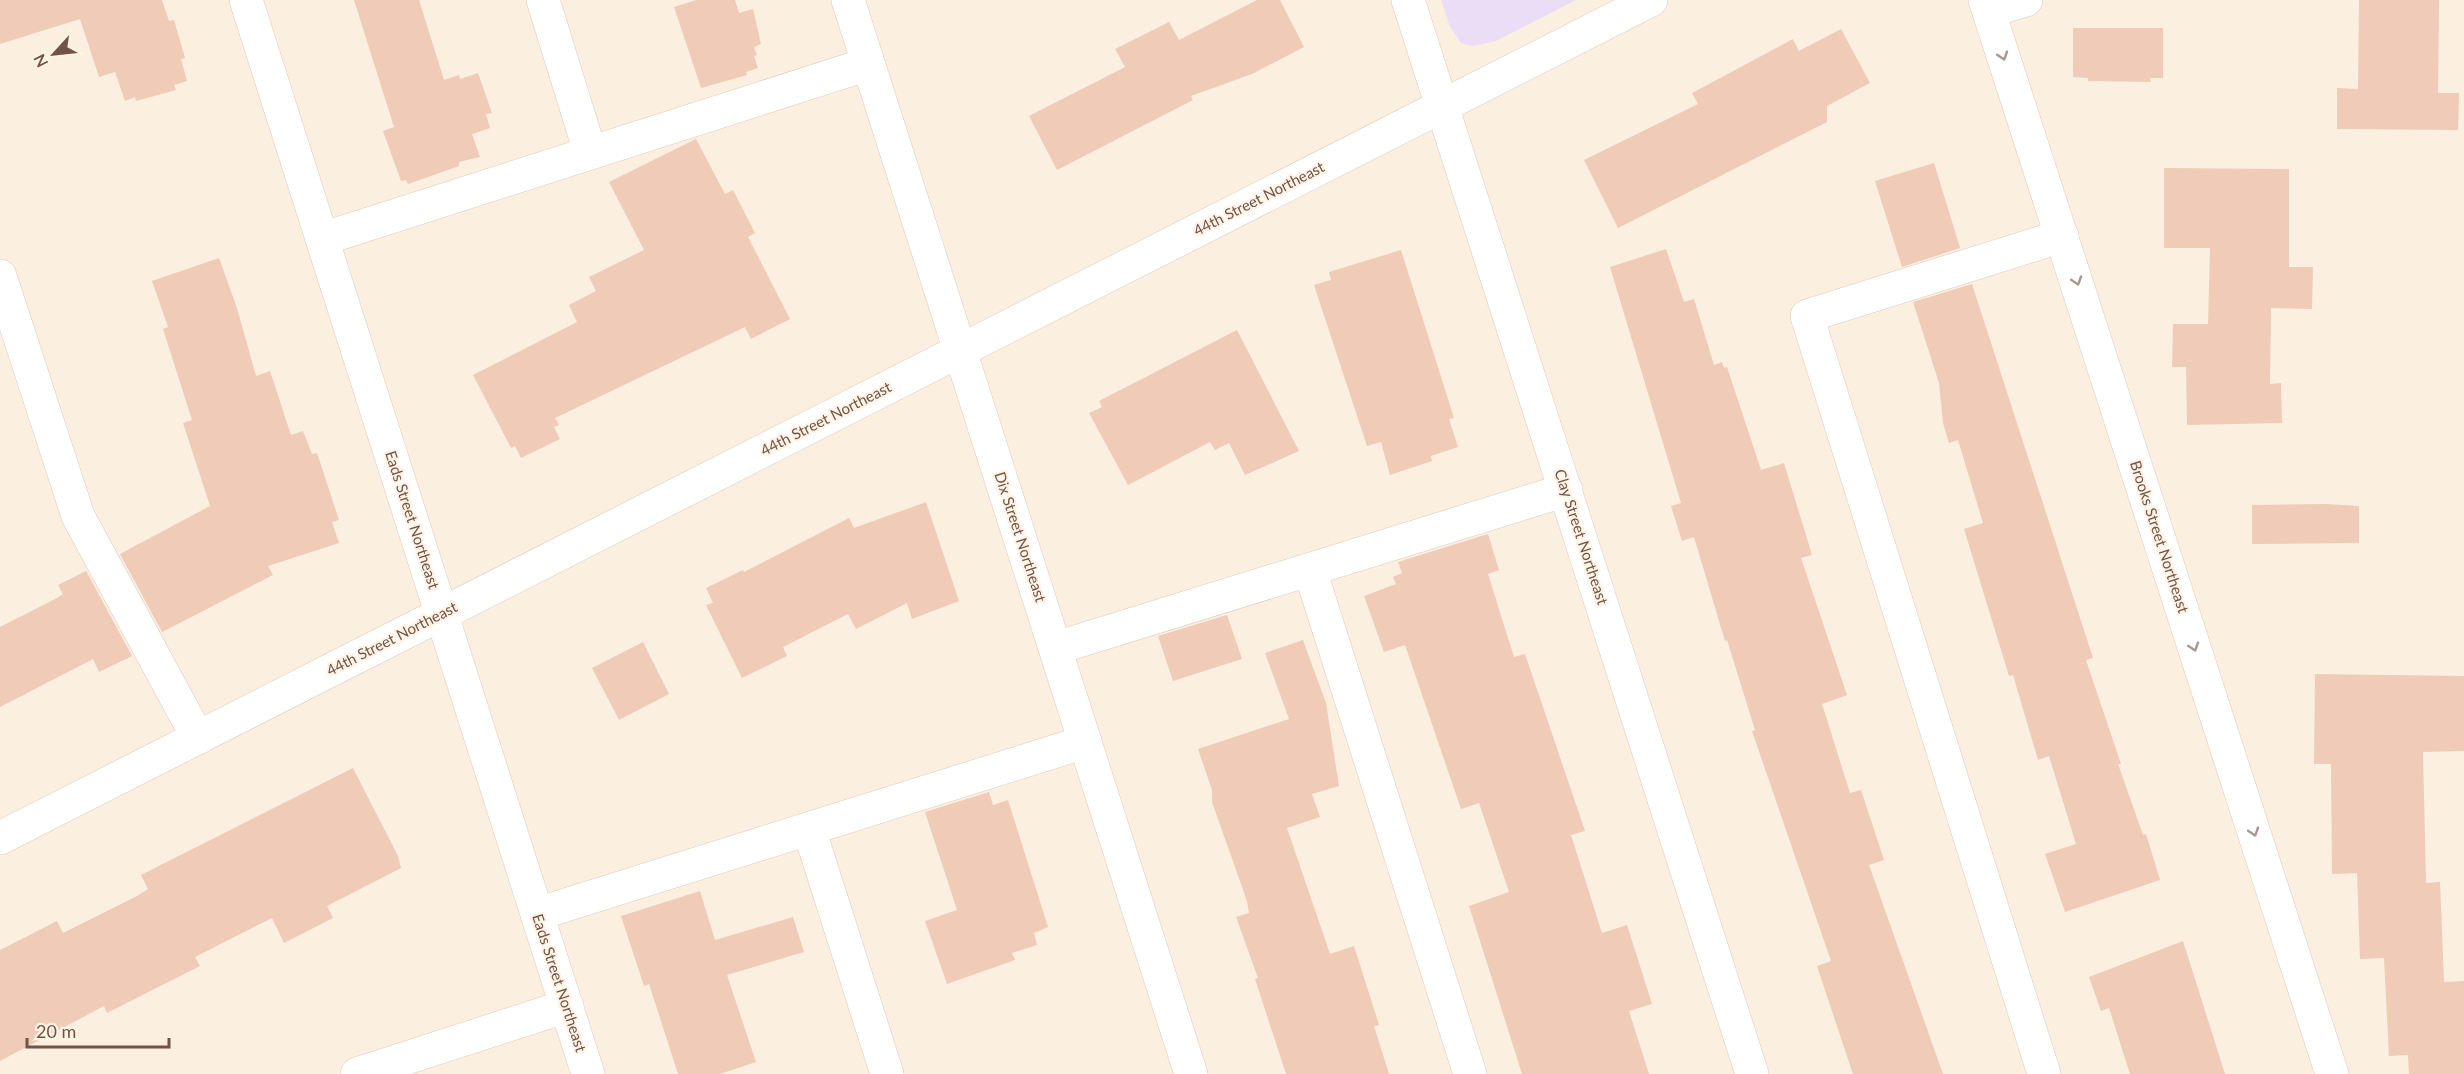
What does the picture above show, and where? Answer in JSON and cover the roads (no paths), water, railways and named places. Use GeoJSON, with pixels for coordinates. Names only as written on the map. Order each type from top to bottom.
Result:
{"type":"FeatureCollection","features":[{"type":"Feature","properties":{"kind":"street","name":"Eads Street Northeast"},"geometry":{"type":"LineString","coordinates":[[246,0],[588,1074]]}},
{"type":"Feature","properties":{"kind":"street"},"geometry":{"type":"LineString","coordinates":[[543,0],[590,152]]}},
{"type":"Feature","properties":{"kind":"street","name":"Dix Street Northeast"},"geometry":{"type":"LineString","coordinates":[[848,0],[1191,1074]]}},
{"type":"Feature","properties":{"kind":"street","name":"Clay Street Northeast"},"geometry":{"type":"LineString","coordinates":[[1408,0],[1444,105],[1752,1074]]}},
{"type":"Feature","properties":{"kind":"street","name":"44th Street Northeast"},"geometry":{"type":"LineString","coordinates":[[0,838],[1651,0]]}},
{"type":"Feature","properties":{"kind":"street"},"geometry":{"type":"LineString","coordinates":[[1987,6],[2026,0]]}},
{"type":"Feature","properties":{"kind":"street","name":"Brooks Street Northeast"},"geometry":{"type":"LineString","coordinates":[[1987,6],[2332,1074]]}},
{"type":"Feature","properties":{"kind":"street"},"geometry":{"type":"LineString","coordinates":[[322,239],[868,64]]}},
{"type":"Feature","properties":{"kind":"street"},"geometry":{"type":"LineString","coordinates":[[2044,1074],[1807,316],[2062,236]]}},
{"type":"Feature","properties":{"kind":"street"},"geometry":{"type":"LineString","coordinates":[[0,276],[9,338],[78,516],[198,738]]}},
{"type":"Feature","properties":{"kind":"street"},"geometry":{"type":"LineString","coordinates":[[1056,648],[1566,490]]}},
{"type":"Feature","properties":{"kind":"street"},"geometry":{"type":"LineString","coordinates":[[1310,570],[1470,1074]]}},
{"type":"Feature","properties":{"kind":"street"},"geometry":{"type":"LineString","coordinates":[[537,914],[1085,742]]}},
{"type":"Feature","properties":{"kind":"street"},"geometry":{"type":"LineString","coordinates":[[809,828],[887,1074]]}},
{"type":"Feature","properties":{"kind":"street"},"geometry":{"type":"LineString","coordinates":[[357,1074],[567,1005]]}}]}
